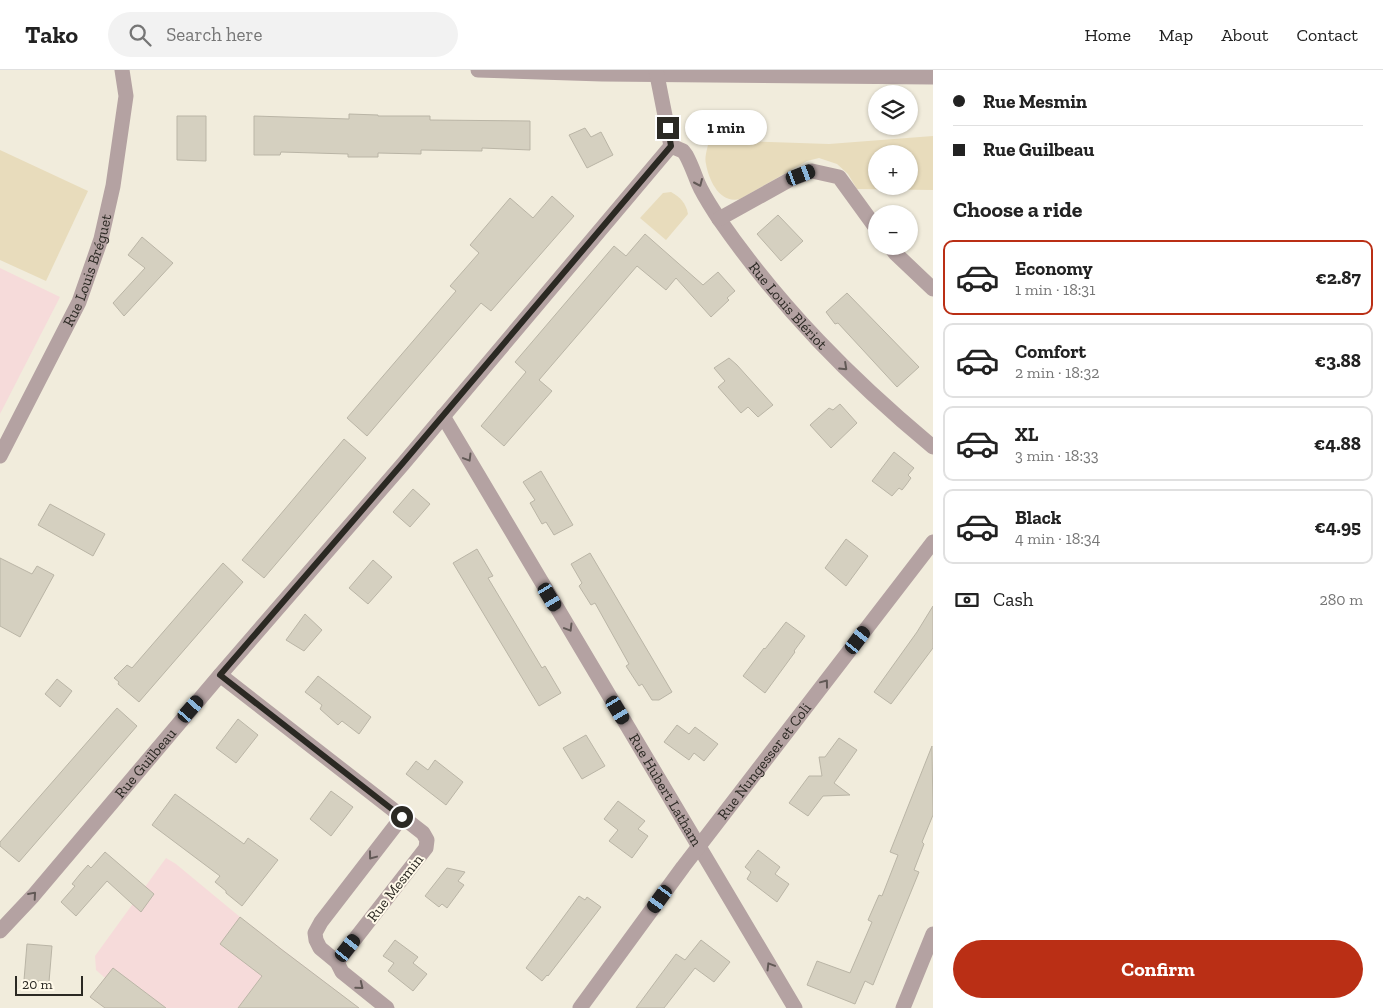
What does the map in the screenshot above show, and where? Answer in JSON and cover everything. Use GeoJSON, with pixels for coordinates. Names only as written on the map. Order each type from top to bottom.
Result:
{"type":"FeatureCollection","features":[{"type":"Feature","properties":{"kind":"street","name":"Rue Louis Bréguet"},"geometry":{"type":"LineString","coordinates":[[0,456],[79,302],[101,239],[113,186],[126,96],[122,70]]}},
{"type":"Feature","properties":{"kind":"street"},"geometry":{"type":"LineString","coordinates":[[478,70],[602,74],[656,72],[933,77]]}},
{"type":"Feature","properties":{"kind":"street"},"geometry":{"type":"LineString","coordinates":[[656,72],[671,146]]}},
{"type":"Feature","properties":{"kind":"street","name":"Rue Louis Blériot"},"geometry":{"type":"LineString","coordinates":[[671,146],[683,151],[686,155],[698,184],[719,219],[775,293],[806,329],[881,402],[933,446]]}},
{"type":"Feature","properties":{"kind":"street","name":"Rue Guilbeau"},"geometry":{"type":"LineString","coordinates":[[0,931],[33,896],[671,146]]}},
{"type":"Feature","properties":{"kind":"street"},"geometry":{"type":"LineString","coordinates":[[719,219],[791,179],[812,170],[839,177],[868,217]]}},
{"type":"Feature","properties":{"kind":"street"},"geometry":{"type":"LineString","coordinates":[[897,255],[933,289]]}},
{"type":"Feature","properties":{"kind":"street","name":"Rue Hubert Latham"},"geometry":{"type":"LineString","coordinates":[[443,416],[795,1008]]}},
{"type":"Feature","properties":{"kind":"street","name":"Rue Nungesser et Coli"},"geometry":{"type":"LineString","coordinates":[[580,1008],[683,867],[933,542]]}},
{"type":"Feature","properties":{"kind":"street","name":"Rue Mesmin"},"geometry":{"type":"LineString","coordinates":[[220,675],[423,833],[427,840],[426,848],[337,962]]}},
{"type":"Feature","properties":{"kind":"street"},"geometry":{"type":"LineString","coordinates":[[387,1008],[342,972],[337,962],[320,948],[315,933],[402,817]]}},
{"type":"Feature","properties":{"kind":"street"},"geometry":{"type":"LineString","coordinates":[[903,1008],[933,934]]}},
{"type":"Feature","properties":{"kind":"shaded area"},"geometry":{"type":"Polygon","coordinates":[[[933,136],[933,190],[918,190],[918,145],[868,145],[868,189],[857,189],[848,174],[837,164],[819,158],[807,161],[740,199],[733,200],[721,195],[710,177],[706,161],[709,140],[829,144],[933,136]]]}},
{"type":"Feature","properties":{"kind":"shaded area"},"geometry":{"type":"Polygon","coordinates":[[[0,150],[88,191],[46,281],[0,260],[0,150]]]}},
{"type":"Feature","properties":{"kind":"shaded area"},"geometry":{"type":"Polygon","coordinates":[[[671,192],[682,201],[688,214],[666,240],[640,218],[663,193],[671,192]]]}},
{"type":"Feature","properties":{"kind":"shaded area"},"geometry":{"type":"Polygon","coordinates":[[[0,268],[60,297],[0,414],[0,268]]]}},
{"type":"Feature","properties":{"kind":"shaded area"},"geometry":{"type":"Polygon","coordinates":[[[166,858],[359,1008],[105,1008],[90,997],[105,978],[96,970],[95,956],[166,858]]]}},
{"type":"Feature","properties":{"kind":"building"},"geometry":{"type":"Polygon","coordinates":[[[349,114],[430,116],[430,120],[530,121],[530,150],[482,148],[482,151],[421,150],[421,154],[378,153],[378,157],[348,157],[348,154],[281,152],[280,155],[254,155],[254,116],[349,119],[349,114]]]}},
{"type":"Feature","properties":{"kind":"building"},"geometry":{"type":"Polygon","coordinates":[[[177,116],[206,116],[206,161],[177,160],[177,116]]]}},
{"type":"Feature","properties":{"kind":"building"},"geometry":{"type":"Polygon","coordinates":[[[585,128],[591,137],[601,132],[613,155],[587,168],[569,135],[585,128]]]}},
{"type":"Feature","properties":{"kind":"building"},"geometry":{"type":"Polygon","coordinates":[[[552,196],[574,216],[491,311],[481,303],[367,436],[347,418],[456,291],[450,286],[479,253],[470,245],[510,198],[533,218],[552,196]]]}},
{"type":"Feature","properties":{"kind":"building"},"geometry":{"type":"Polygon","coordinates":[[[778,215],[803,241],[781,261],[757,234],[778,215]]]}},
{"type":"Feature","properties":{"kind":"building"},"geometry":{"type":"Polygon","coordinates":[[[645,234],[703,285],[718,272],[735,291],[727,298],[729,300],[711,317],[676,278],[666,290],[637,266],[539,380],[552,391],[504,446],[481,426],[526,372],[515,362],[614,246],[626,256],[645,234]]]}},
{"type":"Feature","properties":{"kind":"building"},"geometry":{"type":"Polygon","coordinates":[[[142,237],[173,263],[124,316],[113,303],[145,268],[128,255],[142,237]]]}},
{"type":"Feature","properties":{"kind":"building"},"geometry":{"type":"Polygon","coordinates":[[[847,293],[919,367],[897,387],[838,323],[835,324],[826,312],[847,293]]]}},
{"type":"Feature","properties":{"kind":"building"},"geometry":{"type":"Polygon","coordinates":[[[729,358],[773,405],[758,417],[748,407],[741,413],[718,387],[725,381],[714,368],[729,358]]]}},
{"type":"Feature","properties":{"kind":"building"},"geometry":{"type":"Polygon","coordinates":[[[840,404],[857,423],[831,448],[810,425],[829,408],[833,410],[840,404]]]}},
{"type":"Feature","properties":{"kind":"building"},"geometry":{"type":"Polygon","coordinates":[[[344,439],[366,458],[264,578],[242,560],[344,439]]]}},
{"type":"Feature","properties":{"kind":"building"},"geometry":{"type":"Polygon","coordinates":[[[894,452],[914,468],[908,475],[911,478],[906,485],[902,490],[899,488],[892,496],[872,481],[894,452]]]}},
{"type":"Feature","properties":{"kind":"building"},"geometry":{"type":"Polygon","coordinates":[[[541,471],[573,525],[554,535],[546,522],[542,524],[530,503],[535,500],[523,482],[541,471]]]}},
{"type":"Feature","properties":{"kind":"building"},"geometry":{"type":"Polygon","coordinates":[[[413,489],[430,504],[410,527],[393,512],[413,489]]]}},
{"type":"Feature","properties":{"kind":"building"},"geometry":{"type":"Polygon","coordinates":[[[50,504],[105,534],[93,556],[38,525],[50,504]]]}},
{"type":"Feature","properties":{"kind":"building"},"geometry":{"type":"Polygon","coordinates":[[[846,539],[868,556],[846,586],[825,568],[846,539]]]}},
{"type":"Feature","properties":{"kind":"building"},"geometry":{"type":"Polygon","coordinates":[[[477,549],[493,576],[488,578],[542,668],[545,666],[561,693],[539,706],[453,563],[477,549]]]}},
{"type":"Feature","properties":{"kind":"building"},"geometry":{"type":"Polygon","coordinates":[[[590,553],[672,692],[659,700],[652,700],[642,684],[639,686],[626,666],[629,664],[595,603],[591,605],[579,586],[582,583],[571,564],[590,553]]]}},
{"type":"Feature","properties":{"kind":"building"},"geometry":{"type":"Polygon","coordinates":[[[0,558],[32,574],[37,566],[54,575],[20,637],[0,626],[0,558]]]}},
{"type":"Feature","properties":{"kind":"building"},"geometry":{"type":"Polygon","coordinates":[[[373,560],[392,577],[368,604],[349,588],[373,560]]]}},
{"type":"Feature","properties":{"kind":"building"},"geometry":{"type":"Polygon","coordinates":[[[223,563],[243,582],[139,702],[118,684],[119,682],[114,678],[127,665],[132,668],[223,563]]]}},
{"type":"Feature","properties":{"kind":"building"},"geometry":{"type":"Polygon","coordinates":[[[933,606],[933,648],[891,704],[874,692],[917,632],[933,606]]]}},
{"type":"Feature","properties":{"kind":"building"},"geometry":{"type":"Polygon","coordinates":[[[305,614],[322,630],[304,651],[286,640],[305,614]]]}},
{"type":"Feature","properties":{"kind":"building"},"geometry":{"type":"Polygon","coordinates":[[[786,622],[805,636],[765,693],[743,676],[786,622]]]}},
{"type":"Feature","properties":{"kind":"building"},"geometry":{"type":"Polygon","coordinates":[[[318,676],[371,717],[359,734],[342,721],[338,725],[320,709],[322,705],[305,692],[318,676]]]}},
{"type":"Feature","properties":{"kind":"building"},"geometry":{"type":"Polygon","coordinates":[[[57,679],[72,691],[60,707],[45,694],[57,679]]]}},
{"type":"Feature","properties":{"kind":"building"},"geometry":{"type":"Polygon","coordinates":[[[117,708],[137,726],[19,862],[0,846],[0,842],[117,708]]]}},
{"type":"Feature","properties":{"kind":"building"},"geometry":{"type":"Polygon","coordinates":[[[238,719],[258,735],[236,763],[216,748],[238,719]]]}},
{"type":"Feature","properties":{"kind":"building"},"geometry":{"type":"Polygon","coordinates":[[[677,725],[689,734],[695,727],[718,744],[704,761],[694,753],[689,760],[664,742],[677,725]]]}},
{"type":"Feature","properties":{"kind":"building"},"geometry":{"type":"Polygon","coordinates":[[[586,735],[605,766],[582,779],[563,748],[586,735]]]}},
{"type":"Feature","properties":{"kind":"building"},"geometry":{"type":"Polygon","coordinates":[[[839,738],[857,750],[834,783],[850,795],[823,796],[808,816],[789,803],[809,776],[822,776],[819,757],[825,757],[839,738]]]}},
{"type":"Feature","properties":{"kind":"building"},"geometry":{"type":"Polygon","coordinates":[[[932,746],[933,815],[922,842],[924,844],[914,870],[919,872],[873,985],[865,981],[855,1004],[807,985],[817,961],[850,973],[872,922],[868,920],[879,895],[882,896],[898,855],[890,852],[932,746]]]}},
{"type":"Feature","properties":{"kind":"building"},"geometry":{"type":"Polygon","coordinates":[[[435,760],[463,782],[446,805],[406,774],[416,761],[428,770],[435,760]]]}},
{"type":"Feature","properties":{"kind":"building"},"geometry":{"type":"Polygon","coordinates":[[[331,791],[353,807],[331,836],[310,819],[331,791]]]}},
{"type":"Feature","properties":{"kind":"building"},"geometry":{"type":"Polygon","coordinates":[[[175,794],[244,844],[248,838],[278,860],[242,906],[215,882],[220,876],[152,825],[175,794]]]}},
{"type":"Feature","properties":{"kind":"building"},"geometry":{"type":"Polygon","coordinates":[[[618,801],[645,821],[638,829],[648,836],[632,858],[609,841],[618,830],[604,819],[618,801]]]}},
{"type":"Feature","properties":{"kind":"building"},"geometry":{"type":"Polygon","coordinates":[[[758,850],[780,867],[775,874],[789,884],[777,902],[747,879],[751,872],[745,867],[758,850]]]}},
{"type":"Feature","properties":{"kind":"building"},"geometry":{"type":"Polygon","coordinates":[[[105,852],[154,894],[141,912],[107,881],[76,916],[61,902],[75,886],[72,884],[80,874],[88,865],[91,868],[105,852]]]}},
{"type":"Feature","properties":{"kind":"building"},"geometry":{"type":"Polygon","coordinates":[[[447,868],[465,872],[458,881],[464,885],[447,908],[442,904],[439,907],[425,896],[447,868]]]}},
{"type":"Feature","properties":{"kind":"building"},"geometry":{"type":"Polygon","coordinates":[[[579,896],[585,900],[587,897],[601,907],[548,976],[542,981],[526,968],[579,896]]]}},
{"type":"Feature","properties":{"kind":"building"},"geometry":{"type":"Polygon","coordinates":[[[240,917],[359,1008],[238,1008],[262,976],[220,944],[240,917]]]}},
{"type":"Feature","properties":{"kind":"building"},"geometry":{"type":"Polygon","coordinates":[[[395,940],[418,957],[413,963],[427,974],[413,991],[388,971],[394,963],[383,956],[395,940]]]}},
{"type":"Feature","properties":{"kind":"building"},"geometry":{"type":"Polygon","coordinates":[[[701,940],[730,962],[714,982],[695,968],[664,1008],[636,1008],[676,954],[685,960],[701,940]]]}},
{"type":"Feature","properties":{"kind":"building"},"geometry":{"type":"Polygon","coordinates":[[[27,944],[52,946],[49,982],[24,980],[27,944]]]}},
{"type":"Feature","properties":{"kind":"building"},"geometry":{"type":"Polygon","coordinates":[[[113,968],[166,1008],[105,1008],[90,997],[113,968]]]}},
{"type":"Feature","properties":{"kind":"route"},"geometry":{"type":"LineString","coordinates":[[402,817],[220,675],[402,464],[671,146],[668,128]]}}]}
